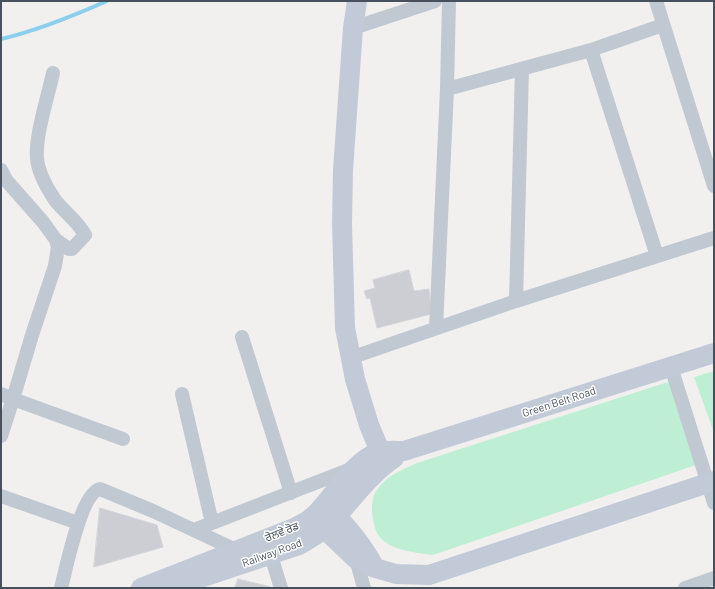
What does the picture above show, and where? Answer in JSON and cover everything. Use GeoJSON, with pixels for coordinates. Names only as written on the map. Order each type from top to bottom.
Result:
{"type":"FeatureCollection","features":[{"type":"Feature","properties":{"kind":"street"},"geometry":{"type":"LineString","coordinates":[[324,516],[356,468],[366,459],[382,458],[362,402],[350,358],[345,328],[342,224],[353,28],[357,1]]}},
{"type":"Feature","properties":{"kind":"street"},"geometry":{"type":"LineString","coordinates":[[353,28],[435,1]]}},
{"type":"Feature","properties":{"kind":"street"},"geometry":{"type":"LineString","coordinates":[[436,328],[447,89],[448,1]]}},
{"type":"Feature","properties":{"kind":"street"},"geometry":{"type":"LineString","coordinates":[[656,1],[714,186]]}},
{"type":"Feature","properties":{"kind":"street"},"geometry":{"type":"LineString","coordinates":[[447,89],[591,50],[663,25]]}},
{"type":"Feature","properties":{"kind":"street"},"geometry":{"type":"LineString","coordinates":[[591,50],[657,256]]}},
{"type":"Feature","properties":{"kind":"street"},"geometry":{"type":"LineString","coordinates":[[516,301],[522,69]]}},
{"type":"Feature","properties":{"kind":"street"},"geometry":{"type":"LineString","coordinates":[[53,74],[41,124],[37,145],[37,157],[43,178],[49,191],[85,235],[72,249],[69,249],[56,240]]}},
{"type":"Feature","properties":{"kind":"street"},"geometry":{"type":"LineString","coordinates":[[1,170],[6,180],[44,222],[56,240],[58,247],[55,266],[32,335],[7,396],[1,436]]}},
{"type":"Feature","properties":{"kind":"street"},"geometry":{"type":"LineString","coordinates":[[350,358],[516,301],[714,238]]}},
{"type":"Feature","properties":{"kind":"street"},"geometry":{"type":"LineString","coordinates":[[242,337],[291,493]]}},
{"type":"Feature","properties":{"kind":"street","name":"Green Belt Road"},"geometry":{"type":"LineString","coordinates":[[404,451],[714,353]]}},
{"type":"Feature","properties":{"kind":"street"},"geometry":{"type":"LineString","coordinates":[[671,367],[711,482],[714,504]]}},
{"type":"Feature","properties":{"kind":"street"},"geometry":{"type":"LineString","coordinates":[[182,394],[212,523]]}},
{"type":"Feature","properties":{"kind":"street"},"geometry":{"type":"LineString","coordinates":[[7,396],[123,439]]}},
{"type":"Feature","properties":{"kind":"street","name":"Railway Road"},"geometry":{"type":"LineString","coordinates":[[181,588],[268,546],[299,545],[314,536],[324,516],[370,478],[382,458],[404,451]]}},
{"type":"Feature","properties":{"kind":"street"},"geometry":{"type":"LineString","coordinates":[[194,530],[356,468]]}},
{"type":"Feature","properties":{"kind":"street"},"geometry":{"type":"LineString","coordinates":[[356,559],[375,568],[396,574],[429,575],[711,482]]}},
{"type":"Feature","properties":{"kind":"street"},"geometry":{"type":"LineString","coordinates":[[61,588],[83,509],[91,495],[96,490],[100,489],[153,511],[236,550]]}},
{"type":"Feature","properties":{"kind":"street"},"geometry":{"type":"LineString","coordinates":[[1,496],[78,523]]}},
{"type":"Feature","properties":{"kind":"street"},"geometry":{"type":"LineString","coordinates":[[324,516],[365,550],[375,568]]}},
{"type":"Feature","properties":{"kind":"street"},"geometry":{"type":"LineString","coordinates":[[324,516],[356,559],[364,588]]}},
{"type":"Feature","properties":{"kind":"street"},"geometry":{"type":"LineString","coordinates":[[268,546],[281,588]]}},
{"type":"Feature","properties":{"kind":"street","name":"ਰੇਲਵੇ ਰੋਡ"},"geometry":{"type":"LineString","coordinates":[[153,586],[236,550],[268,546]]}},
{"type":"Feature","properties":{"kind":"street"},"geometry":{"type":"LineString","coordinates":[[685,588],[714,578]]}},
{"type":"Feature","properties":{"kind":"green space"},"geometry":{"type":"Polygon","coordinates":[[[714,371],[714,433],[694,377],[714,371]]]}},
{"type":"Feature","properties":{"kind":"green space"},"geometry":{"type":"Polygon","coordinates":[[[671,381],[696,465],[433,555],[396,548],[383,541],[378,534],[374,525],[372,513],[372,502],[374,496],[383,483],[402,470],[417,463],[671,381]]]}},
{"type":"Feature","properties":{"kind":"building"},"geometry":{"type":"Polygon","coordinates":[[[409,270],[414,291],[429,289],[431,314],[377,328],[370,298],[367,299],[364,291],[375,288],[373,280],[409,270]]]}},
{"type":"Feature","properties":{"kind":"building"},"geometry":{"type":"Polygon","coordinates":[[[100,508],[157,525],[163,547],[94,567],[100,508]]]}},
{"type":"Feature","properties":{"kind":"building"},"geometry":{"type":"Polygon","coordinates":[[[238,579],[271,587],[271,588],[235,588],[238,579]]]}},
{"type":"Feature","properties":{"kind":"waterway"},"geometry":{"type":"LineString","coordinates":[[1,39],[68,18],[107,1]]}}]}
